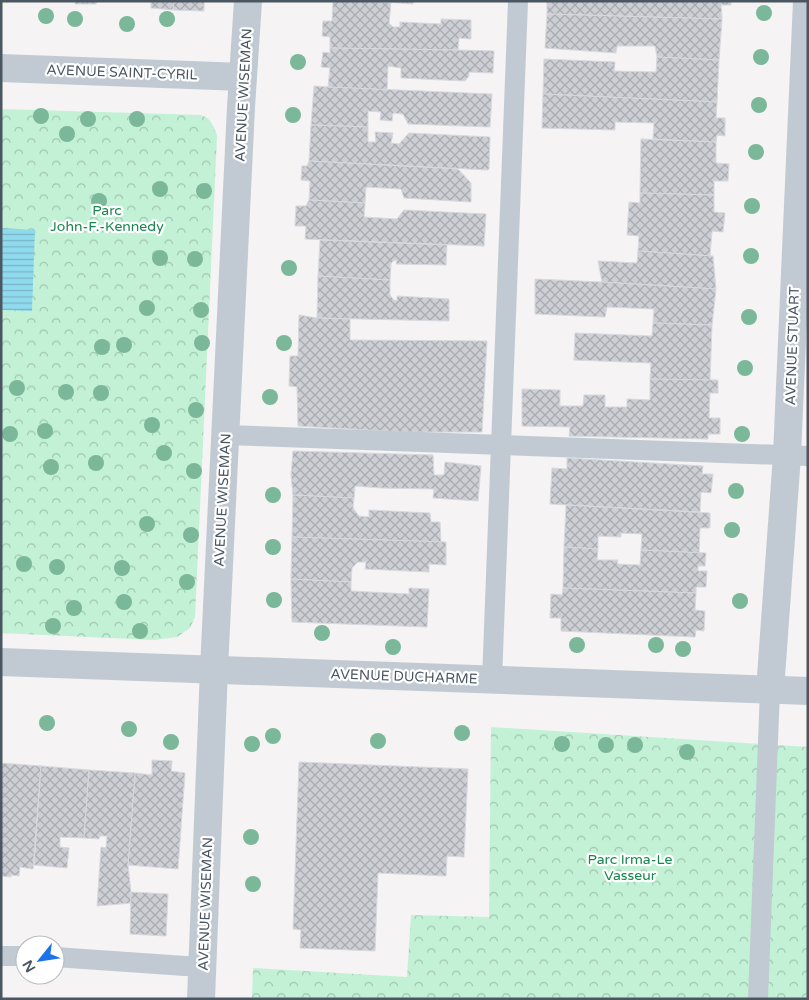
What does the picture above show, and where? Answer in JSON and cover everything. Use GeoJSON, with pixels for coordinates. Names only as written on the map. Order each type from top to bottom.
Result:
{"type":"FeatureCollection","features":[{"type":"Feature","properties":{"kind":"street","name":"AVENUE WISEMAN"},"geometry":{"type":"LineString","coordinates":[[201,999],[225,435],[248,1]]}},
{"type":"Feature","properties":{"kind":"street","name":"AVENUE STUART"},"geometry":{"type":"LineString","coordinates":[[770,690],[798,456],[807,1]]}},
{"type":"Feature","properties":{"kind":"street","name":"AVENUE SAINT-CYRIL"},"geometry":{"type":"LineString","coordinates":[[1,68],[243,77]]}},
{"type":"Feature","properties":{"kind":"street","name":"AVENUE DUCHARME"},"geometry":{"type":"LineString","coordinates":[[1,662],[808,691]]}},
{"type":"Feature","properties":{"kind":"lane"},"geometry":{"type":"LineString","coordinates":[[492,680],[518,1]]}},
{"type":"Feature","properties":{"kind":"lane"},"geometry":{"type":"LineString","coordinates":[[225,435],[798,456]]}},
{"type":"Feature","properties":{"kind":"lane"},"geometry":{"type":"LineString","coordinates":[[758,999],[770,690]]}},
{"type":"Feature","properties":{"kind":"lane"},"geometry":{"type":"LineString","coordinates":[[1,956],[15,956]]}},
{"type":"Feature","properties":{"kind":"lane"},"geometry":{"type":"LineString","coordinates":[[65,958],[202,966]]}},
{"type":"Feature","properties":{"kind":"green space","name":"Parc John-F.-Kennedy"},"geometry":{"type":"Polygon","coordinates":[[[1,109],[201,115],[210,121],[217,136],[195,617],[190,628],[177,637],[154,640],[1,633],[1,109]]]}},
{"type":"Feature","properties":{"kind":"green space","name":"Parc Irma-Le Vasseur"},"geometry":{"type":"Polygon","coordinates":[[[491,727],[808,747],[808,999],[252,999],[253,968],[407,977],[411,915],[489,917],[491,727]]]}},
{"type":"Feature","properties":{"kind":"water"},"geometry":{"type":"Polygon","coordinates":[[[1,228],[35,230],[32,311],[1,310],[1,228]]]}},
{"type":"Feature","properties":{"kind":"building"},"geometry":{"type":"Polygon","coordinates":[[[75,1],[97,1],[96,4],[75,4],[75,1]]]}},
{"type":"Feature","properties":{"kind":"building"},"geometry":{"type":"Polygon","coordinates":[[[151,1],[174,1],[173,10],[151,8],[151,1]]]}},
{"type":"Feature","properties":{"kind":"building"},"geometry":{"type":"Polygon","coordinates":[[[174,1],[204,1],[204,11],[173,10],[174,1]]]}},
{"type":"Feature","properties":{"kind":"building"},"geometry":{"type":"Polygon","coordinates":[[[333,1],[391,2],[389,23],[393,27],[400,27],[400,22],[441,24],[441,19],[471,20],[471,39],[459,38],[458,50],[330,48],[330,37],[322,36],[323,21],[332,21],[333,1]]]}},
{"type":"Feature","properties":{"kind":"building"},"geometry":{"type":"Polygon","coordinates":[[[372,1],[413,1],[413,4],[372,1]]]}},
{"type":"Feature","properties":{"kind":"building"},"geometry":{"type":"Polygon","coordinates":[[[547,1],[731,1],[731,5],[721,5],[722,19],[547,14],[547,1]]]}},
{"type":"Feature","properties":{"kind":"building"},"geometry":{"type":"Polygon","coordinates":[[[547,14],[722,19],[719,60],[657,57],[655,46],[617,46],[616,53],[545,48],[547,14]]]}},
{"type":"Feature","properties":{"kind":"building"},"geometry":{"type":"Polygon","coordinates":[[[330,48],[494,51],[493,73],[469,72],[469,76],[465,81],[401,78],[401,68],[388,66],[387,90],[328,87],[330,68],[321,67],[323,52],[330,53],[330,48]]]}},
{"type":"Feature","properties":{"kind":"building"},"geometry":{"type":"Polygon","coordinates":[[[657,57],[719,60],[717,102],[543,94],[544,59],[615,62],[614,71],[656,72],[657,57]]]}},
{"type":"Feature","properties":{"kind":"building"},"geometry":{"type":"Polygon","coordinates":[[[314,86],[492,94],[490,127],[408,124],[403,114],[393,113],[392,121],[380,120],[381,112],[368,111],[368,127],[311,125],[314,86]]]}},
{"type":"Feature","properties":{"kind":"building"},"geometry":{"type":"Polygon","coordinates":[[[543,94],[717,102],[716,118],[725,118],[725,136],[717,135],[716,142],[653,139],[654,123],[615,122],[615,130],[542,128],[543,94]]]}},
{"type":"Feature","properties":{"kind":"building"},"geometry":{"type":"Polygon","coordinates":[[[311,125],[368,127],[368,142],[376,142],[375,132],[393,133],[391,143],[399,144],[409,133],[490,137],[489,169],[309,161],[311,125]]]}},
{"type":"Feature","properties":{"kind":"building"},"geometry":{"type":"Polygon","coordinates":[[[641,139],[716,142],[716,163],[729,164],[728,181],[714,181],[714,195],[640,193],[641,139]]]}},
{"type":"Feature","properties":{"kind":"building"},"geometry":{"type":"Polygon","coordinates":[[[309,161],[458,169],[471,183],[471,202],[404,198],[401,189],[366,187],[365,203],[309,200],[310,181],[301,180],[302,166],[307,166],[309,161]]]}},
{"type":"Feature","properties":{"kind":"building"},"geometry":{"type":"Polygon","coordinates":[[[640,193],[714,195],[714,212],[725,213],[723,232],[712,231],[710,256],[638,251],[639,236],[627,235],[629,202],[640,203],[640,193]]]}},
{"type":"Feature","properties":{"kind":"building"},"geometry":{"type":"Polygon","coordinates":[[[309,200],[365,203],[364,217],[397,219],[404,210],[486,214],[484,246],[305,239],[306,226],[295,226],[296,206],[306,206],[309,200]]]}},
{"type":"Feature","properties":{"kind":"building"},"geometry":{"type":"Polygon","coordinates":[[[320,240],[447,245],[446,265],[396,264],[397,260],[393,261],[391,264],[390,280],[318,276],[320,240]]]}},
{"type":"Feature","properties":{"kind":"building"},"geometry":{"type":"Polygon","coordinates":[[[638,251],[713,256],[716,289],[602,282],[598,261],[637,263],[638,251]]]}},
{"type":"Feature","properties":{"kind":"building"},"geometry":{"type":"Polygon","coordinates":[[[318,276],[390,280],[390,295],[397,301],[397,296],[449,299],[449,321],[317,318],[318,276]]]}},
{"type":"Feature","properties":{"kind":"building"},"geometry":{"type":"Polygon","coordinates":[[[535,279],[716,289],[712,325],[653,323],[654,309],[607,307],[605,317],[535,314],[535,279]]]}},
{"type":"Feature","properties":{"kind":"building"},"geometry":{"type":"Polygon","coordinates":[[[299,315],[317,318],[350,319],[350,340],[487,341],[482,432],[403,432],[298,426],[297,387],[289,386],[290,356],[298,356],[299,315]]]}},
{"type":"Feature","properties":{"kind":"building"},"geometry":{"type":"Polygon","coordinates":[[[653,323],[712,325],[710,381],[650,379],[651,363],[574,360],[575,333],[652,336],[653,323]]]}},
{"type":"Feature","properties":{"kind":"building"},"geometry":{"type":"Polygon","coordinates":[[[650,379],[718,380],[718,393],[710,393],[709,418],[720,418],[720,434],[708,434],[708,439],[569,436],[570,427],[522,426],[522,389],[560,390],[560,406],[583,406],[584,395],[605,395],[605,407],[627,407],[627,399],[650,400],[650,379]]]}},
{"type":"Feature","properties":{"kind":"building"},"geometry":{"type":"Polygon","coordinates":[[[293,451],[433,455],[434,475],[444,475],[445,462],[481,466],[478,501],[433,498],[434,489],[355,486],[354,498],[293,495],[291,475],[293,451]]]}},
{"type":"Feature","properties":{"kind":"building"},"geometry":{"type":"Polygon","coordinates":[[[567,458],[703,466],[702,474],[713,474],[711,493],[701,492],[700,512],[550,504],[552,468],[567,469],[567,458]]]}},
{"type":"Feature","properties":{"kind":"building"},"geometry":{"type":"Polygon","coordinates":[[[293,495],[354,498],[353,508],[359,516],[369,517],[369,510],[430,513],[431,522],[440,522],[441,542],[292,537],[293,495]]]}},
{"type":"Feature","properties":{"kind":"building"},"geometry":{"type":"Polygon","coordinates":[[[566,505],[710,513],[710,528],[700,528],[699,553],[641,550],[642,534],[621,533],[621,537],[598,536],[598,549],[564,547],[566,505]]]}},
{"type":"Feature","properties":{"kind":"building"},"geometry":{"type":"Polygon","coordinates":[[[292,537],[446,542],[446,565],[429,564],[429,572],[365,569],[366,562],[358,562],[352,568],[351,582],[291,579],[292,537]]]}},
{"type":"Feature","properties":{"kind":"building"},"geometry":{"type":"Polygon","coordinates":[[[564,547],[598,549],[597,560],[618,560],[617,564],[640,565],[641,550],[706,553],[705,566],[698,566],[698,571],[707,571],[706,587],[696,587],[696,593],[563,588],[564,547]]]}},
{"type":"Feature","properties":{"kind":"building"},"geometry":{"type":"Polygon","coordinates":[[[291,579],[351,582],[351,591],[409,594],[409,588],[429,589],[427,627],[292,622],[291,579]]]}},
{"type":"Feature","properties":{"kind":"building"},"geometry":{"type":"Polygon","coordinates":[[[563,588],[696,593],[695,610],[705,611],[704,631],[696,630],[695,637],[561,631],[561,618],[550,618],[551,594],[562,595],[563,588]]]}},
{"type":"Feature","properties":{"kind":"building"},"geometry":{"type":"Polygon","coordinates":[[[152,760],[172,761],[171,771],[185,773],[178,869],[128,865],[135,773],[152,775],[152,760]]]}},
{"type":"Feature","properties":{"kind":"building"},"geometry":{"type":"Polygon","coordinates":[[[299,762],[468,769],[464,857],[447,856],[446,876],[378,873],[375,951],[300,948],[301,930],[293,929],[299,762]]]}},
{"type":"Feature","properties":{"kind":"building"},"geometry":{"type":"Polygon","coordinates":[[[1,763],[41,766],[33,869],[20,867],[19,876],[11,875],[11,877],[1,876],[1,763]]]}},
{"type":"Feature","properties":{"kind":"building"},"geometry":{"type":"Polygon","coordinates":[[[41,766],[89,770],[84,838],[60,837],[60,847],[69,848],[67,868],[34,865],[41,766]]]}},
{"type":"Feature","properties":{"kind":"building"},"geometry":{"type":"Polygon","coordinates":[[[89,770],[135,773],[128,865],[131,903],[97,906],[101,847],[106,848],[107,836],[100,836],[99,839],[84,838],[89,770]]]}},
{"type":"Feature","properties":{"kind":"building"},"geometry":{"type":"Polygon","coordinates":[[[131,892],[168,894],[166,936],[130,934],[131,892]]]}}]}
